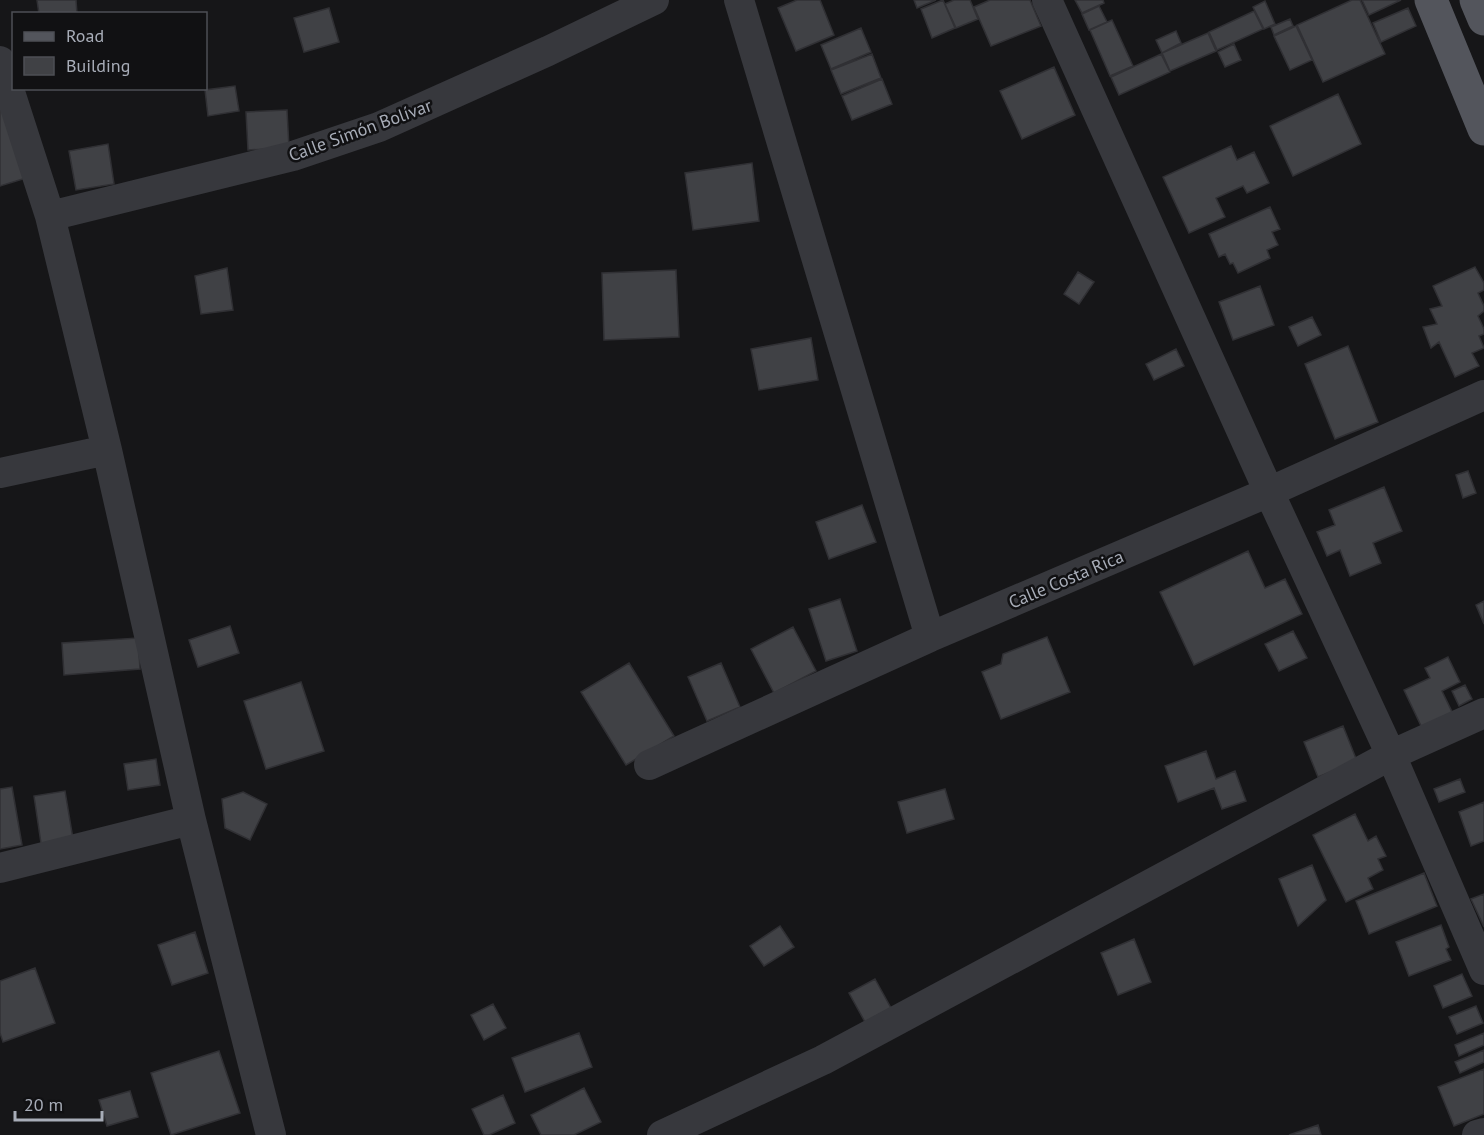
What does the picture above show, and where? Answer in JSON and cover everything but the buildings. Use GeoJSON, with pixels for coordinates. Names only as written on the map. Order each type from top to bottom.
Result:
{"type":"FeatureCollection","features":[{"type":"Feature","properties":{"kind":"main road"},"geometry":{"type":"LineString","coordinates":[[1431,0],[1484,129]]}},
{"type":"Feature","properties":{"kind":"main road"},"geometry":{"type":"LineString","coordinates":[[1476,0],[1484,19]]}},
{"type":"Feature","properties":{"kind":"street","name":"Calle Simón Bolívar"},"geometry":{"type":"LineString","coordinates":[[50,216],[293,156],[380,127],[497,75],[654,0]]}},
{"type":"Feature","properties":{"kind":"street"},"geometry":{"type":"LineString","coordinates":[[738,0],[930,637]]}},
{"type":"Feature","properties":{"kind":"street"},"geometry":{"type":"LineString","coordinates":[[1047,0],[1269,492],[1391,755],[1484,970]]}},
{"type":"Feature","properties":{"kind":"street"},"geometry":{"type":"LineString","coordinates":[[0,61],[50,216],[107,450],[191,820],[272,1135]]}},
{"type":"Feature","properties":{"kind":"street","name":"Calle Costa Rica"},"geometry":{"type":"LineString","coordinates":[[649,765],[930,637],[1269,492],[1484,395]]}},
{"type":"Feature","properties":{"kind":"street"},"geometry":{"type":"LineString","coordinates":[[0,473],[107,450]]}},
{"type":"Feature","properties":{"kind":"street"},"geometry":{"type":"LineString","coordinates":[[662,1135],[823,1060],[1391,755],[1484,713]]}},
{"type":"Feature","properties":{"kind":"street"},"geometry":{"type":"LineString","coordinates":[[0,868],[191,820]]}},
{"type":"Feature","properties":{"kind":"street"},"geometry":{"type":"LineString","coordinates":[[1477,1135],[1484,1133]]}}]}
